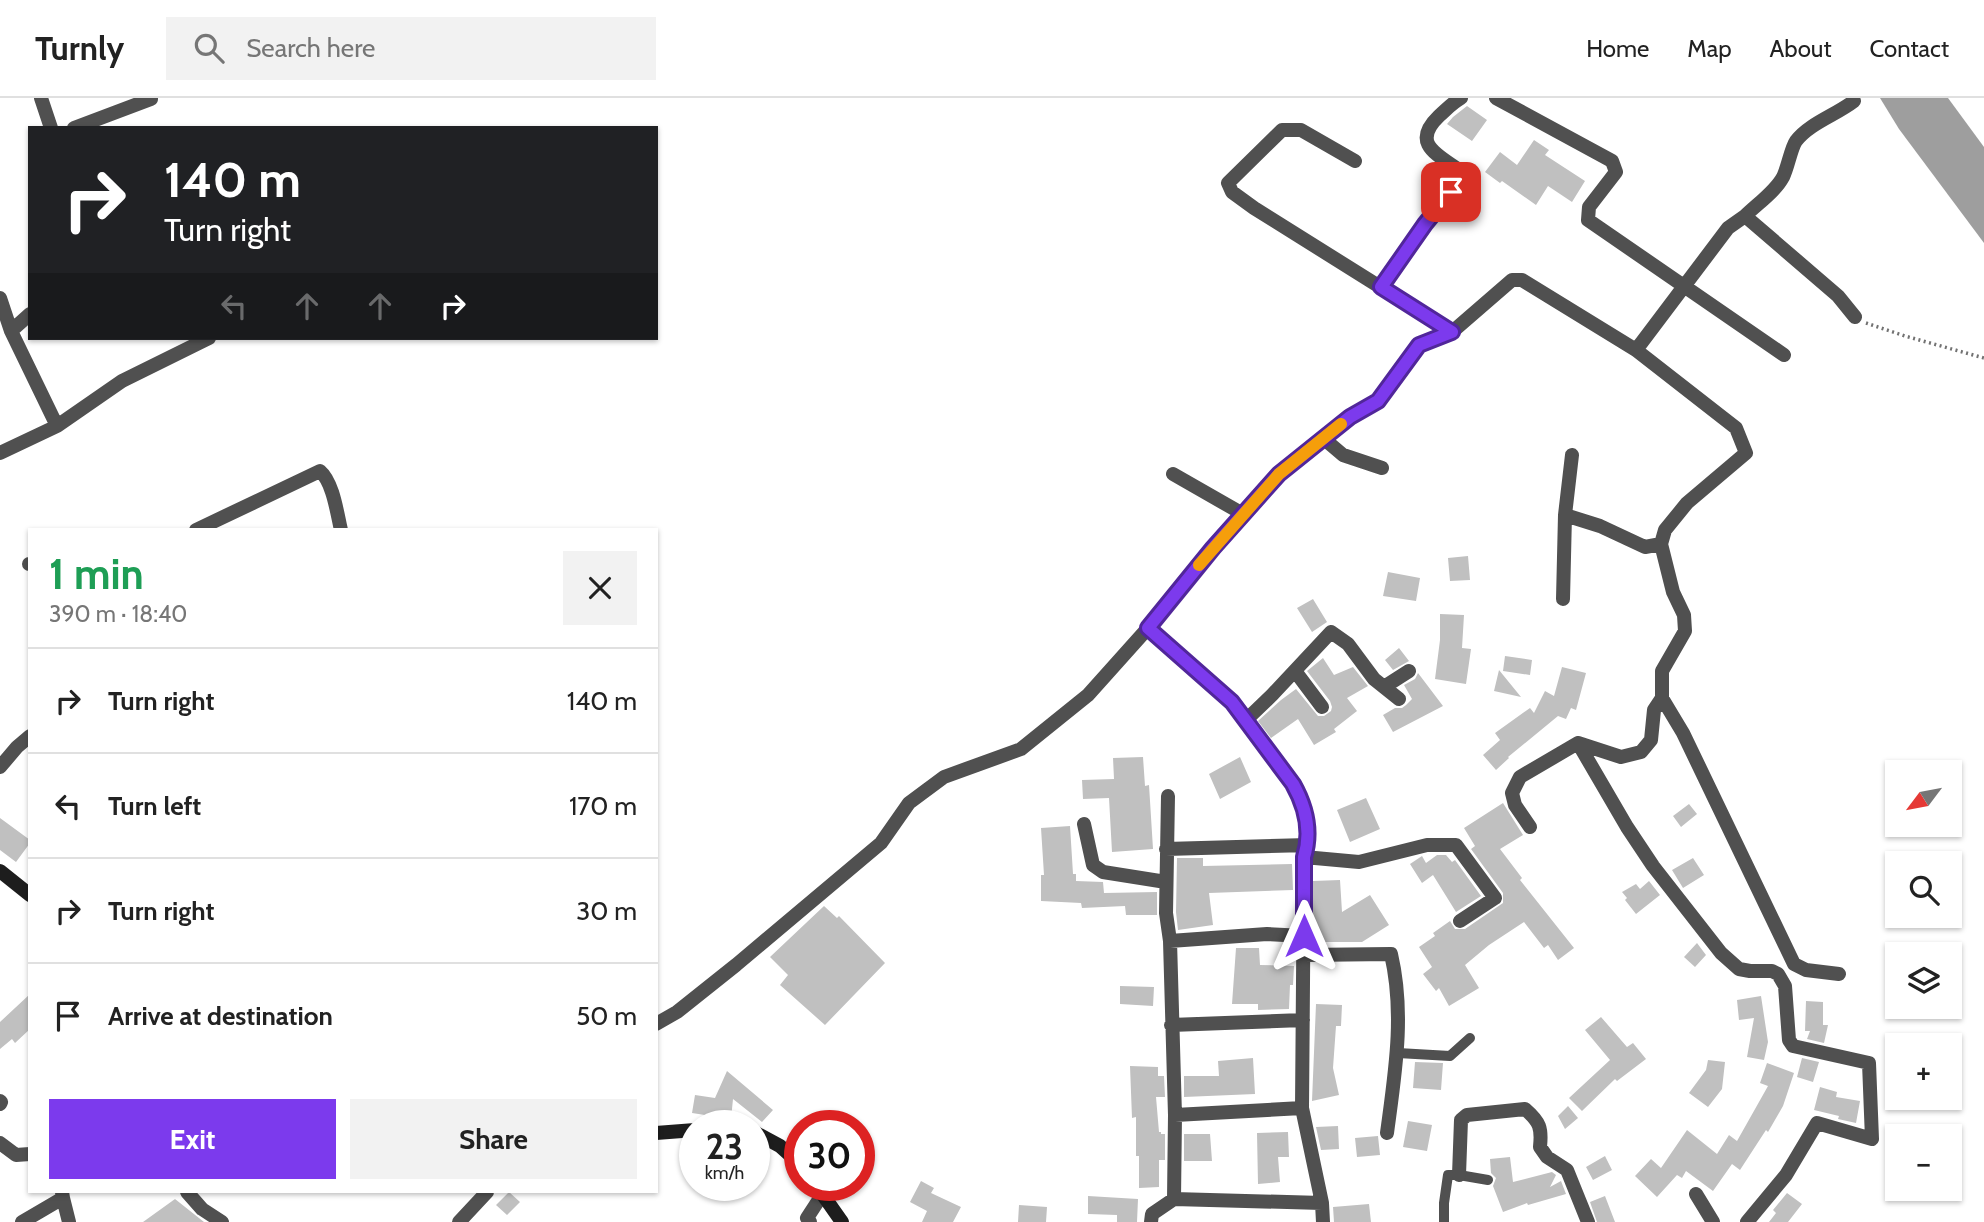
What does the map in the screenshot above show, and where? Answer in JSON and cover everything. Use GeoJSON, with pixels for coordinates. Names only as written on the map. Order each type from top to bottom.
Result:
{"type":"FeatureCollection","features":[{"type":"Feature","properties":{"kind":"main road"},"geometry":{"type":"LineString","coordinates":[[0,870],[28,893]]}},
{"type":"Feature","properties":{"kind":"main road"},"geometry":{"type":"LineString","coordinates":[[658,1133],[679,1131]]}},
{"type":"Feature","properties":{"kind":"main road"},"geometry":{"type":"LineString","coordinates":[[827,1201],[842,1222]]}},
{"type":"Feature","properties":{"kind":"street"},"geometry":{"type":"LineString","coordinates":[[41,98],[50,126]]}},
{"type":"Feature","properties":{"kind":"street"},"geometry":{"type":"LineString","coordinates":[[1381,287],[1460,180],[1459,170],[1434,153],[1425,136],[1430,125],[1461,98]]}},
{"type":"Feature","properties":{"kind":"street"},"geometry":{"type":"LineString","coordinates":[[1496,98],[1612,160],[1616,172],[1589,207],[1588,220],[1784,355]]}},
{"type":"Feature","properties":{"kind":"street"},"geometry":{"type":"LineString","coordinates":[[79,126],[151,99]]}},
{"type":"Feature","properties":{"kind":"street"},"geometry":{"type":"LineString","coordinates":[[1636,350],[1728,228],[1745,216],[1782,180],[1794,143],[1854,101]]}},
{"type":"Feature","properties":{"kind":"street"},"geometry":{"type":"LineString","coordinates":[[1355,161],[1301,130],[1282,130],[1228,183],[1231,192],[1254,208],[1452,332]]}},
{"type":"Feature","properties":{"kind":"street"},"geometry":{"type":"LineString","coordinates":[[1745,216],[1838,296],[1855,317]]}},
{"type":"Feature","properties":{"kind":"street"},"geometry":{"type":"LineString","coordinates":[[658,1023],[677,1012],[736,965],[881,843],[909,803],[935,783],[944,777],[1021,749],[1079,703],[1148,628],[1279,474],[1350,417],[1378,401],[1419,345],[1452,332],[1512,280],[1522,280],[1636,350],[1736,428],[1746,453],[1686,503],[1665,530],[1661,544],[1673,592],[1684,615],[1685,631],[1662,671],[1662,698],[1683,733],[1794,964],[1806,970],[1839,974]]}},
{"type":"Feature","properties":{"kind":"street"},"geometry":{"type":"LineString","coordinates":[[0,298],[11,331],[57,426]]}},
{"type":"Feature","properties":{"kind":"street"},"geometry":{"type":"LineString","coordinates":[[11,331],[28,316]]}},
{"type":"Feature","properties":{"kind":"street"},"geometry":{"type":"LineString","coordinates":[[0,453],[57,426],[122,381],[205,340]]}},
{"type":"Feature","properties":{"kind":"street"},"geometry":{"type":"LineString","coordinates":[[1323,438],[1343,455],[1382,468]]}},
{"type":"Feature","properties":{"kind":"street"},"geometry":{"type":"LineString","coordinates":[[1563,599],[1565,515],[1572,455]]}},
{"type":"Feature","properties":{"kind":"street"},"geometry":{"type":"LineString","coordinates":[[200,528],[320,471],[330,486],[340,528]]}},
{"type":"Feature","properties":{"kind":"street"},"geometry":{"type":"LineString","coordinates":[[1173,474],[1243,514]]}},
{"type":"Feature","properties":{"kind":"street"},"geometry":{"type":"LineString","coordinates":[[1565,515],[1600,526],[1645,547],[1661,544]]}},
{"type":"Feature","properties":{"kind":"street"},"geometry":{"type":"LineString","coordinates":[[1148,628],[1232,702],[1293,784],[1303,804],[1307,820],[1302,1108],[1322,1203],[1323,1222]]}},
{"type":"Feature","properties":{"kind":"street"},"geometry":{"type":"LineString","coordinates":[[1245,721],[1331,632],[1348,644],[1374,678],[1399,699]]}},
{"type":"Feature","properties":{"kind":"street"},"geometry":{"type":"LineString","coordinates":[[1295,671],[1322,707]]}},
{"type":"Feature","properties":{"kind":"street"},"geometry":{"type":"LineString","coordinates":[[1384,687],[1409,671]]}},
{"type":"Feature","properties":{"kind":"street"},"geometry":{"type":"LineString","coordinates":[[1530,827],[1515,806],[1512,793],[1520,777],[1578,743],[1621,757],[1641,752],[1651,740],[1654,710],[1662,698]]}},
{"type":"Feature","properties":{"kind":"street"},"geometry":{"type":"LineString","coordinates":[[0,767],[28,738]]}},
{"type":"Feature","properties":{"kind":"street"},"geometry":{"type":"LineString","coordinates":[[1578,743],[1647,857],[1721,953],[1739,969],[1772,971],[1778,974],[1785,986],[1789,1040],[1793,1046],[1869,1062],[1872,1139],[1817,1123],[1786,1175],[1747,1222]]}},
{"type":"Feature","properties":{"kind":"street"},"geometry":{"type":"LineString","coordinates":[[1168,796],[1166,913],[1170,940],[1175,1115],[1174,1199]]}},
{"type":"Feature","properties":{"kind":"street"},"geometry":{"type":"LineString","coordinates":[[1084,824],[1093,865],[1103,872],[1166,882]]}},
{"type":"Feature","properties":{"kind":"street"},"geometry":{"type":"LineString","coordinates":[[1166,849],[1306,851],[1359,862],[1427,845],[1456,845],[1495,898],[1460,921]]}},
{"type":"Feature","properties":{"kind":"street"},"geometry":{"type":"LineString","coordinates":[[1170,940],[1267,933],[1304,936]]}},
{"type":"Feature","properties":{"kind":"street"},"geometry":{"type":"LineString","coordinates":[[1304,955],[1391,954],[1398,993],[1398,1053],[1387,1133]]}},
{"type":"Feature","properties":{"kind":"street"},"geometry":{"type":"LineString","coordinates":[[1778,974],[1794,964]]}},
{"type":"Feature","properties":{"kind":"street"},"geometry":{"type":"LineString","coordinates":[[1171,1026],[1303,1020]]}},
{"type":"Feature","properties":{"kind":"street"},"geometry":{"type":"LineString","coordinates":[[1175,1115],[1302,1108]]}},
{"type":"Feature","properties":{"kind":"street"},"geometry":{"type":"LineString","coordinates":[[1459,1175],[1461,1120],[1466,1115],[1525,1109],[1542,1130],[1540,1147],[1548,1157],[1567,1170],[1588,1222]]}},
{"type":"Feature","properties":{"kind":"street"},"geometry":{"type":"LineString","coordinates":[[0,1143],[16,1155],[28,1154]]}},
{"type":"Feature","properties":{"kind":"street"},"geometry":{"type":"LineString","coordinates":[[188,1193],[202,1209],[222,1222]]}},
{"type":"Feature","properties":{"kind":"street"},"geometry":{"type":"LineString","coordinates":[[459,1222],[486,1193]]}},
{"type":"Feature","properties":{"kind":"street"},"geometry":{"type":"LineString","coordinates":[[1696,1194],[1713,1222]]}},
{"type":"Feature","properties":{"kind":"street"},"geometry":{"type":"LineString","coordinates":[[22,1222],[63,1195],[69,1222]]}},
{"type":"Feature","properties":{"kind":"street"},"geometry":{"type":"LineString","coordinates":[[1151,1222],[1152,1214],[1174,1199],[1322,1203]]}},
{"type":"Feature","properties":{"kind":"street"},"geometry":{"type":"LineString","coordinates":[[810,1222],[807,1218],[814,1201]]}},
{"type":"Feature","properties":{"kind":"lane"},"geometry":{"type":"LineString","coordinates":[[1398,1053],[1450,1056],[1470,1038]]}},
{"type":"Feature","properties":{"kind":"lane"},"geometry":{"type":"LineString","coordinates":[[1444,1222],[1448,1175],[1488,1180]]}},
{"type":"Feature","properties":{"kind":"path"},"geometry":{"type":"LineString","coordinates":[[1855,317],[1873,326],[1984,358]]}},
{"type":"Feature","properties":{"kind":"shaded area"},"geometry":{"type":"Polygon","coordinates":[[[1880,98],[1948,98],[1984,147],[1984,243],[1899,129],[1880,98]]]}},
{"type":"Feature","properties":{"kind":"building"},"geometry":{"type":"Polygon","coordinates":[[[1467,106],[1487,120],[1472,141],[1447,124],[1467,106]]]}},
{"type":"Feature","properties":{"kind":"building"},"geometry":{"type":"Polygon","coordinates":[[[1534,140],[1549,150],[1545,155],[1585,181],[1572,202],[1548,186],[1536,205],[1485,172],[1500,152],[1517,165],[1534,140]]]}},
{"type":"Feature","properties":{"kind":"building"},"geometry":{"type":"Polygon","coordinates":[[[1468,556],[1470,580],[1450,581],[1448,558],[1468,556]]]}},
{"type":"Feature","properties":{"kind":"building"},"geometry":{"type":"Polygon","coordinates":[[[1388,572],[1420,578],[1416,601],[1383,596],[1388,572]]]}},
{"type":"Feature","properties":{"kind":"building"},"geometry":{"type":"Polygon","coordinates":[[[1313,599],[1327,622],[1312,632],[1297,608],[1313,599]]]}},
{"type":"Feature","properties":{"kind":"building"},"geometry":{"type":"Polygon","coordinates":[[[1440,614],[1464,615],[1462,648],[1471,649],[1466,684],[1435,679],[1440,614]]]}},
{"type":"Feature","properties":{"kind":"building"},"geometry":{"type":"Polygon","coordinates":[[[1399,648],[1409,661],[1393,670],[1385,660],[1399,648]]]}},
{"type":"Feature","properties":{"kind":"building"},"geometry":{"type":"Polygon","coordinates":[[[1505,656],[1532,660],[1530,675],[1503,671],[1505,656]]]}},
{"type":"Feature","properties":{"kind":"building"},"geometry":{"type":"Polygon","coordinates":[[[1323,658],[1334,675],[1353,667],[1368,686],[1347,698],[1357,711],[1334,729],[1336,732],[1314,745],[1298,719],[1271,738],[1258,721],[1296,689],[1318,716],[1324,716],[1331,711],[1330,701],[1307,671],[1323,658]]]}},
{"type":"Feature","properties":{"kind":"building"},"geometry":{"type":"Polygon","coordinates":[[[1562,667],[1586,673],[1576,710],[1571,708],[1566,719],[1558,716],[1496,770],[1483,755],[1500,740],[1495,733],[1530,708],[1534,713],[1545,691],[1554,696],[1562,667]]]}},
{"type":"Feature","properties":{"kind":"building"},"geometry":{"type":"Polygon","coordinates":[[[1499,670],[1521,697],[1494,691],[1499,670]]]}},
{"type":"Feature","properties":{"kind":"building"},"geometry":{"type":"Polygon","coordinates":[[[1418,673],[1443,706],[1393,732],[1383,715],[1395,708],[1402,708],[1412,699],[1404,685],[1415,679],[1418,673]]]}},
{"type":"Feature","properties":{"kind":"building"},"geometry":{"type":"Polygon","coordinates":[[[1143,757],[1145,786],[1149,785],[1153,849],[1112,852],[1109,798],[1083,799],[1082,780],[1114,779],[1113,758],[1143,757]]]}},
{"type":"Feature","properties":{"kind":"building"},"geometry":{"type":"Polygon","coordinates":[[[1240,757],[1251,782],[1220,799],[1209,774],[1240,757]]]}},
{"type":"Feature","properties":{"kind":"building"},"geometry":{"type":"Polygon","coordinates":[[[1366,798],[1380,829],[1350,842],[1337,810],[1366,798]]]}},
{"type":"Feature","properties":{"kind":"building"},"geometry":{"type":"Polygon","coordinates":[[[1503,803],[1523,835],[1500,849],[1522,878],[1520,880],[1574,948],[1558,960],[1548,945],[1544,948],[1524,922],[1465,965],[1479,988],[1449,1006],[1439,988],[1436,991],[1423,974],[1432,967],[1419,947],[1450,921],[1455,929],[1465,929],[1503,903],[1503,893],[1471,849],[1475,846],[1464,828],[1503,803]]]}},
{"type":"Feature","properties":{"kind":"building"},"geometry":{"type":"Polygon","coordinates":[[[1689,804],[1697,814],[1681,827],[1673,816],[1689,804]]]}},
{"type":"Feature","properties":{"kind":"building"},"geometry":{"type":"Polygon","coordinates":[[[0,818],[28,839],[28,846],[16,862],[0,850],[0,818]]]}},
{"type":"Feature","properties":{"kind":"building"},"geometry":{"type":"Polygon","coordinates":[[[1070,826],[1073,874],[1076,874],[1076,881],[1103,882],[1104,893],[1157,892],[1157,915],[1126,915],[1125,906],[1082,908],[1081,903],[1041,901],[1041,875],[1044,875],[1041,828],[1070,826]]]}},
{"type":"Feature","properties":{"kind":"building"},"geometry":{"type":"Polygon","coordinates":[[[1437,855],[1446,855],[1452,862],[1455,860],[1481,896],[1456,912],[1433,875],[1422,883],[1410,864],[1422,856],[1426,863],[1437,855]]]}},
{"type":"Feature","properties":{"kind":"building"},"geometry":{"type":"Polygon","coordinates":[[[1177,858],[1203,858],[1203,866],[1292,864],[1293,890],[1209,893],[1213,925],[1178,930],[1177,858]]]}},
{"type":"Feature","properties":{"kind":"building"},"geometry":{"type":"Polygon","coordinates":[[[1693,858],[1704,875],[1683,888],[1672,870],[1693,858]]]}},
{"type":"Feature","properties":{"kind":"building"},"geometry":{"type":"Polygon","coordinates":[[[1340,880],[1342,912],[1370,895],[1389,925],[1362,942],[1313,942],[1313,881],[1340,880]]]}},
{"type":"Feature","properties":{"kind":"building"},"geometry":{"type":"Polygon","coordinates":[[[1649,881],[1660,895],[1636,914],[1622,892],[1636,884],[1640,889],[1649,881]]]}},
{"type":"Feature","properties":{"kind":"building"},"geometry":{"type":"Polygon","coordinates":[[[824,906],[837,918],[839,916],[885,963],[825,1025],[780,985],[788,975],[770,957],[824,906]]]}},
{"type":"Feature","properties":{"kind":"building"},"geometry":{"type":"Polygon","coordinates":[[[1697,943],[1706,955],[1695,967],[1684,957],[1697,943]]]}},
{"type":"Feature","properties":{"kind":"building"},"geometry":{"type":"Polygon","coordinates":[[[1236,948],[1259,948],[1260,965],[1294,966],[1289,1009],[1258,1010],[1258,1004],[1232,1004],[1236,948]]]}},
{"type":"Feature","properties":{"kind":"building"},"geometry":{"type":"Polygon","coordinates":[[[1120,986],[1154,987],[1153,1006],[1120,1004],[1120,986]]]}},
{"type":"Feature","properties":{"kind":"building"},"geometry":{"type":"Polygon","coordinates":[[[28,996],[28,1031],[15,1043],[12,1039],[0,1049],[0,1022],[28,996]]]}},
{"type":"Feature","properties":{"kind":"building"},"geometry":{"type":"Polygon","coordinates":[[[1761,996],[1768,1042],[1764,1060],[1747,1057],[1754,1018],[1739,1020],[1737,1000],[1761,996]]]}},
{"type":"Feature","properties":{"kind":"building"},"geometry":{"type":"Polygon","coordinates":[[[1806,1001],[1823,1002],[1823,1025],[1828,1025],[1824,1043],[1807,1039],[1810,1031],[1805,1031],[1806,1001]]]}},
{"type":"Feature","properties":{"kind":"building"},"geometry":{"type":"Polygon","coordinates":[[[1316,1004],[1342,1005],[1341,1026],[1336,1026],[1333,1068],[1339,1095],[1312,1101],[1316,1004]]]}},
{"type":"Feature","properties":{"kind":"building"},"geometry":{"type":"Polygon","coordinates":[[[1601,1017],[1627,1047],[1633,1043],[1646,1059],[1617,1081],[1615,1079],[1582,1111],[1569,1098],[1610,1060],[1585,1030],[1601,1017]]]}},
{"type":"Feature","properties":{"kind":"building"},"geometry":{"type":"Polygon","coordinates":[[[1253,1058],[1255,1094],[1184,1097],[1184,1076],[1219,1076],[1218,1061],[1253,1058]]]}},
{"type":"Feature","properties":{"kind":"building"},"geometry":{"type":"Polygon","coordinates":[[[1802,1058],[1819,1062],[1813,1082],[1797,1077],[1802,1058]]]}},
{"type":"Feature","properties":{"kind":"building"},"geometry":{"type":"Polygon","coordinates":[[[1708,1060],[1725,1062],[1722,1089],[1708,1107],[1689,1093],[1706,1070],[1708,1060]]]}},
{"type":"Feature","properties":{"kind":"building"},"geometry":{"type":"Polygon","coordinates":[[[1415,1062],[1443,1063],[1441,1090],[1413,1088],[1415,1062]]]}},
{"type":"Feature","properties":{"kind":"building"},"geometry":{"type":"Polygon","coordinates":[[[1767,1063],[1794,1073],[1783,1106],[1740,1170],[1732,1164],[1713,1191],[1686,1171],[1682,1178],[1677,1175],[1657,1197],[1635,1176],[1651,1159],[1661,1168],[1687,1130],[1717,1154],[1729,1135],[1737,1141],[1768,1086],[1760,1083],[1767,1063]]]}},
{"type":"Feature","properties":{"kind":"building"},"geometry":{"type":"Polygon","coordinates":[[[1130,1066],[1158,1067],[1158,1076],[1164,1076],[1165,1097],[1156,1097],[1159,1132],[1165,1134],[1165,1160],[1159,1160],[1159,1187],[1139,1188],[1139,1156],[1136,1156],[1136,1117],[1132,1118],[1130,1066]]]}},
{"type":"Feature","properties":{"kind":"building"},"geometry":{"type":"Polygon","coordinates":[[[727,1071],[773,1110],[770,1113],[770,1110],[747,1110],[733,1099],[732,1110],[692,1110],[695,1095],[715,1098],[727,1071]]]}},
{"type":"Feature","properties":{"kind":"building"},"geometry":{"type":"Polygon","coordinates":[[[1820,1087],[1837,1092],[1836,1097],[1860,1101],[1856,1123],[1814,1110],[1820,1087]]]}},
{"type":"Feature","properties":{"kind":"building"},"geometry":{"type":"Polygon","coordinates":[[[1568,1106],[1578,1118],[1565,1129],[1558,1116],[1568,1106]]]}},
{"type":"Feature","properties":{"kind":"building"},"geometry":{"type":"Polygon","coordinates":[[[1408,1121],[1432,1125],[1427,1151],[1403,1147],[1408,1121]]]}},
{"type":"Feature","properties":{"kind":"building"},"geometry":{"type":"Polygon","coordinates":[[[1338,1126],[1339,1149],[1321,1150],[1316,1127],[1338,1126]]]}},
{"type":"Feature","properties":{"kind":"building"},"geometry":{"type":"Polygon","coordinates":[[[1288,1132],[1289,1157],[1278,1157],[1280,1182],[1258,1184],[1257,1133],[1288,1132]]]}},
{"type":"Feature","properties":{"kind":"building"},"geometry":{"type":"Polygon","coordinates":[[[1184,1134],[1210,1134],[1212,1161],[1184,1161],[1184,1134]]]}},
{"type":"Feature","properties":{"kind":"building"},"geometry":{"type":"Polygon","coordinates":[[[1378,1136],[1380,1155],[1357,1157],[1355,1138],[1378,1136]]]}},
{"type":"Feature","properties":{"kind":"building"},"geometry":{"type":"Polygon","coordinates":[[[1605,1156],[1612,1170],[1593,1180],[1586,1167],[1605,1156]]]}},
{"type":"Feature","properties":{"kind":"building"},"geometry":{"type":"Polygon","coordinates":[[[1510,1157],[1513,1182],[1552,1172],[1556,1175],[1550,1187],[1561,1181],[1566,1194],[1503,1212],[1493,1186],[1496,1178],[1491,1173],[1490,1159],[1510,1157]]]}},
{"type":"Feature","properties":{"kind":"building"},"geometry":{"type":"Polygon","coordinates":[[[921,1181],[934,1188],[931,1193],[961,1207],[953,1222],[922,1222],[927,1211],[910,1202],[921,1181]]]}},
{"type":"Feature","properties":{"kind":"building"},"geometry":{"type":"Polygon","coordinates":[[[508,1193],[520,1202],[507,1215],[496,1205],[508,1193]]]}},
{"type":"Feature","properties":{"kind":"building"},"geometry":{"type":"Polygon","coordinates":[[[1787,1193],[1802,1204],[1788,1222],[1769,1222],[1776,1213],[1773,1210],[1787,1193]]]}},
{"type":"Feature","properties":{"kind":"building"},"geometry":{"type":"Polygon","coordinates":[[[1088,1196],[1138,1199],[1137,1222],[1117,1222],[1117,1215],[1088,1214],[1088,1196]]]}},
{"type":"Feature","properties":{"kind":"building"},"geometry":{"type":"Polygon","coordinates":[[[1605,1196],[1615,1222],[1597,1222],[1590,1202],[1605,1196]]]}},
{"type":"Feature","properties":{"kind":"building"},"geometry":{"type":"Polygon","coordinates":[[[175,1199],[204,1222],[143,1222],[175,1199]]]}},
{"type":"Feature","properties":{"kind":"building"},"geometry":{"type":"Polygon","coordinates":[[[1369,1204],[1371,1222],[1334,1222],[1333,1207],[1369,1204]]]}},
{"type":"Feature","properties":{"kind":"building"},"geometry":{"type":"Polygon","coordinates":[[[1019,1205],[1047,1207],[1046,1222],[1018,1222],[1019,1205]]]}},
{"type":"Feature","properties":{"kind":"slow traffic"},"geometry":{"type":"LineString","coordinates":[[1199,565],[1279,474],[1341,424]]}},
{"type":"Feature","properties":{"kind":"route"},"geometry":{"type":"LineString","coordinates":[[1304,936],[1307,820],[1293,784],[1232,702],[1148,628],[1213,548],[1279,474],[1350,417],[1378,401],[1419,345],[1452,332],[1381,287],[1451,192]]}}]}
